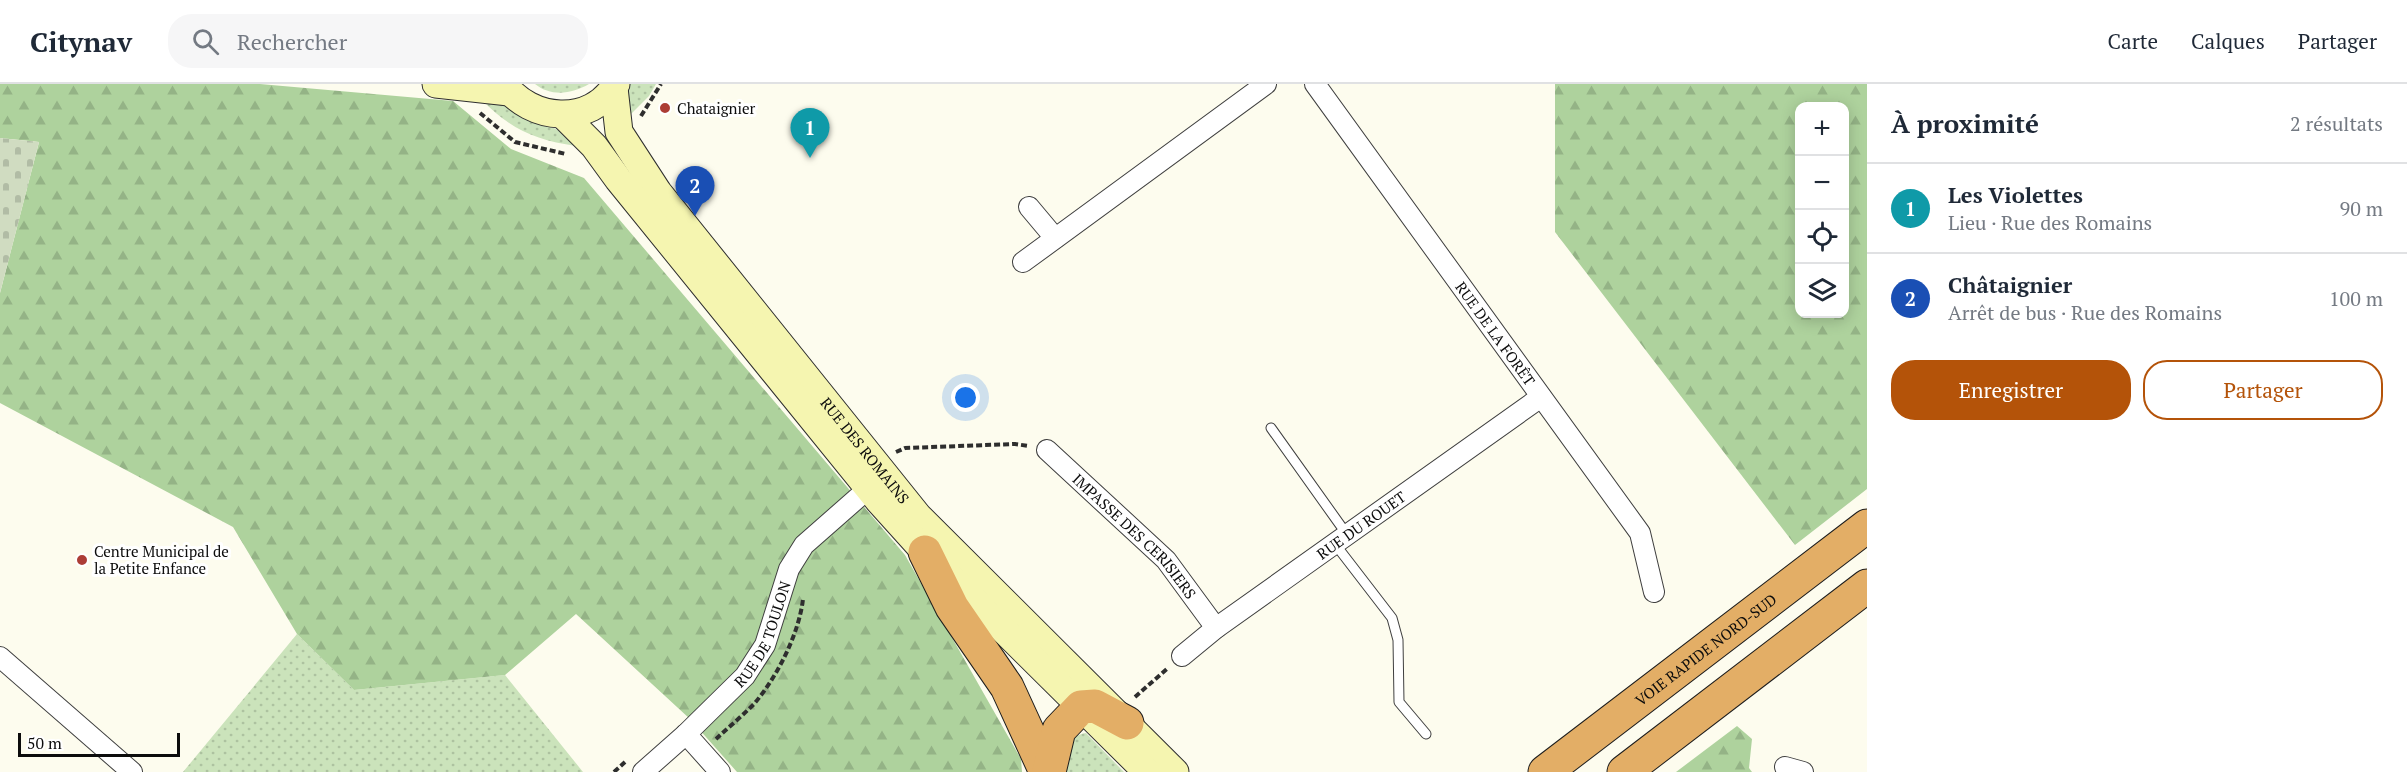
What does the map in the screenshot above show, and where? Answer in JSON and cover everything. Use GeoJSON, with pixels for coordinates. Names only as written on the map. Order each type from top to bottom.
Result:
{"type":"FeatureCollection","features":[{"type":"Feature","properties":{"kind":"highway","name":"VOIE RAPIDE NORD-SUD"},"geometry":{"type":"LineString","coordinates":[[1545,772],[1867,526]]}},
{"type":"Feature","properties":{"kind":"highway"},"geometry":{"type":"LineString","coordinates":[[925,552],[952,607],[1006,687],[1047,772]]}},
{"type":"Feature","properties":{"kind":"highway"},"geometry":{"type":"LineString","coordinates":[[1624,772],[1867,586]]}},
{"type":"Feature","properties":{"kind":"highway"},"geometry":{"type":"LineString","coordinates":[[1047,772],[1059,730],[1081,707],[1095,706],[1122,718]]}},
{"type":"Feature","properties":{"kind":"main road"},"geometry":{"type":"LineString","coordinates":[[436,84],[507,88],[524,105],[543,113],[563,115],[583,111],[600,102],[615,86]]}},
{"type":"Feature","properties":{"kind":"main road","name":"RUE DES ROMAINS"},"geometry":{"type":"LineString","coordinates":[[615,86],[620,132],[658,192],[876,475],[925,552],[1147,772]]}},
{"type":"Feature","properties":{"kind":"main road","name":"RUE DES ROMAINS"},"geometry":{"type":"LineString","coordinates":[[563,115],[594,146],[667,240],[876,475],[1175,772]]}},
{"type":"Feature","properties":{"kind":"street"},"geometry":{"type":"LineString","coordinates":[[1023,262],[1266,84]]}},
{"type":"Feature","properties":{"kind":"street","name":"RUE DE LA FORÊT"},"geometry":{"type":"LineString","coordinates":[[1315,84],[1640,533],[1654,592]]}},
{"type":"Feature","properties":{"kind":"street"},"geometry":{"type":"LineString","coordinates":[[1029,207],[1055,238]]}},
{"type":"Feature","properties":{"kind":"street","name":"RUE DU ROUET"},"geometry":{"type":"LineString","coordinates":[[1182,656],[1216,628],[1541,397]]}},
{"type":"Feature","properties":{"kind":"street","name":"IMPASSE DES CERISIERS"},"geometry":{"type":"LineString","coordinates":[[1047,450],[1167,560],[1216,628]]}},
{"type":"Feature","properties":{"kind":"street","name":"RUE DE TOULON"},"geometry":{"type":"LineString","coordinates":[[636,765],[686,734],[745,676],[765,645],[789,569],[804,545],[876,475]]}},
{"type":"Feature","properties":{"kind":"street"},"geometry":{"type":"LineString","coordinates":[[0,657],[132,772]]}},
{"type":"Feature","properties":{"kind":"street"},"geometry":{"type":"LineString","coordinates":[[686,734],[720,772]]}},
{"type":"Feature","properties":{"kind":"lane"},"geometry":{"type":"LineString","coordinates":[[1271,428],[1392,618],[1398,640],[1399,702],[1426,734]]}},
{"type":"Feature","properties":{"kind":"path"},"geometry":{"type":"LineString","coordinates":[[638,121],[661,84]]}},
{"type":"Feature","properties":{"kind":"path"},"geometry":{"type":"LineString","coordinates":[[472,107],[515,142],[577,156]]}},
{"type":"Feature","properties":{"kind":"path"},"geometry":{"type":"LineString","coordinates":[[876,475],[905,448],[1015,444],[1047,450]]}},
{"type":"Feature","properties":{"kind":"path"},"geometry":{"type":"LineString","coordinates":[[1122,718],[1182,656]]}},
{"type":"Feature","properties":{"kind":"path"},"geometry":{"type":"LineString","coordinates":[[614,772],[636,765]]}},
{"type":"Feature","properties":{"kind":"green space"},"geometry":{"type":"Polygon","coordinates":[[[0,84],[260,84],[453,101],[511,149],[584,178],[905,555],[1021,759],[1022,772],[737,772],[690,719],[576,614],[505,675],[354,690],[297,634],[233,527],[0,403],[0,293],[39,142],[0,138],[0,84]]]}},
{"type":"Feature","properties":{"kind":"green space"},"geometry":{"type":"Polygon","coordinates":[[[535,84],[589,84],[562,93],[548,91],[535,84]]]}},
{"type":"Feature","properties":{"kind":"green space"},"geometry":{"type":"Polygon","coordinates":[[[630,84],[656,84],[649,96],[629,116],[625,91],[630,84]]]}},
{"type":"Feature","properties":{"kind":"green space"},"geometry":{"type":"Polygon","coordinates":[[[1555,84],[1867,84],[1867,489],[1795,545],[1555,232],[1555,84]]]}},
{"type":"Feature","properties":{"kind":"green space"},"geometry":{"type":"Polygon","coordinates":[[[484,90],[563,133],[576,146],[524,132],[502,118],[481,99],[484,90]]]}},
{"type":"Feature","properties":{"kind":"green space"},"geometry":{"type":"Polygon","coordinates":[[[0,138],[39,142],[0,293],[0,138]]]}},
{"type":"Feature","properties":{"kind":"green space"},"geometry":{"type":"Polygon","coordinates":[[[297,634],[354,690],[505,675],[583,772],[183,772],[297,634]]]}},
{"type":"Feature","properties":{"kind":"green space"},"geometry":{"type":"Polygon","coordinates":[[[1737,726],[1752,739],[1749,768],[1752,772],[1676,772],[1737,726]]]}},
{"type":"Feature","properties":{"kind":"green space"},"geometry":{"type":"Polygon","coordinates":[[[1086,733],[1124,772],[1066,772],[1068,747],[1074,738],[1086,733]]]}},
{"type":"Feature","properties":{"kind":"place","name":"Chataignier"},"geometry":{"type":"Point","coordinates":[665,108]}},
{"type":"Feature","properties":{"kind":"place","name":"Les Violettes"},"geometry":{"type":"Point","coordinates":[810,158]}},
{"type":"Feature","properties":{"kind":"place","name":"Châtaignier"},"geometry":{"type":"Point","coordinates":[695,216]}},
{"type":"Feature","properties":{"kind":"place","name":"Centre Municipal de la Petite Enfance"},"geometry":{"type":"Point","coordinates":[82,560]}}]}
